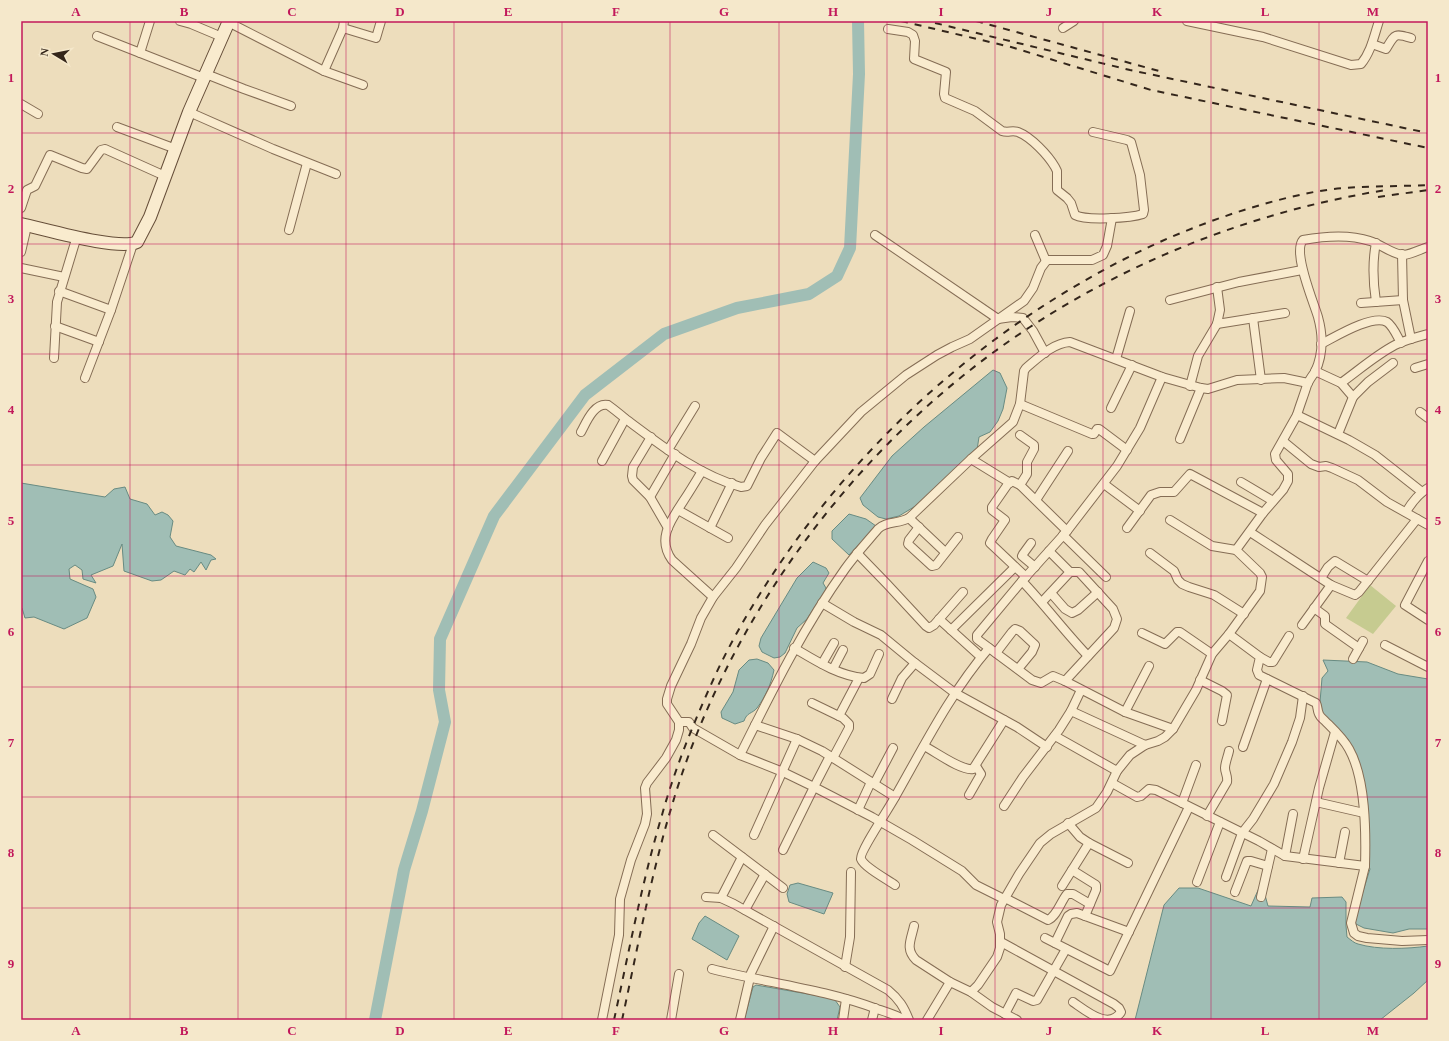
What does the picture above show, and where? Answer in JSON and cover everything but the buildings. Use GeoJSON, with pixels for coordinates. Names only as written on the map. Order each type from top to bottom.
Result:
{"type":"FeatureCollection","features":[{"type":"Feature","properties":{"kind":"main road"},"geometry":{"type":"LineString","coordinates":[[24,225],[109,244],[133,244],[137,242],[150,217],[189,112],[228,22]]}},
{"type":"Feature","properties":{"kind":"street"},"geometry":{"type":"LineString","coordinates":[[140,53],[150,21]]}},
{"type":"Feature","properties":{"kind":"street"},"geometry":{"type":"LineString","coordinates":[[180,21],[222,37]]}},
{"type":"Feature","properties":{"kind":"street"},"geometry":{"type":"LineString","coordinates":[[324,71],[344,24],[376,38],[381,21]]}},
{"type":"Feature","properties":{"kind":"street"},"geometry":{"type":"LineString","coordinates":[[1063,28],[1074,21]]}},
{"type":"Feature","properties":{"kind":"street"},"geometry":{"type":"LineString","coordinates":[[1187,21],[1263,38],[1351,65],[1361,64],[1365,60],[1379,21]]}},
{"type":"Feature","properties":{"kind":"street"},"geometry":{"type":"LineString","coordinates":[[228,22],[324,71],[363,85]]}},
{"type":"Feature","properties":{"kind":"street"},"geometry":{"type":"LineString","coordinates":[[888,29],[908,32],[913,35],[915,41],[914,59],[946,72],[945,98],[975,111],[1002,131],[1016,132],[1036,144],[1055,167],[1057,171],[1058,190],[1071,203],[1075,215],[1087,218],[1112,218],[1143,214],[1144,210],[1140,175],[1131,142],[1093,132]]}},
{"type":"Feature","properties":{"kind":"street"},"geometry":{"type":"LineString","coordinates":[[1372,44],[1386,49],[1394,36],[1398,34],[1411,38]]}},
{"type":"Feature","properties":{"kind":"street"},"geometry":{"type":"LineString","coordinates":[[96,36],[291,106]]}},
{"type":"Feature","properties":{"kind":"street"},"geometry":{"type":"LineString","coordinates":[[21,104],[38,114]]}},
{"type":"Feature","properties":{"kind":"street"},"geometry":{"type":"LineString","coordinates":[[189,112],[336,174]]}},
{"type":"Feature","properties":{"kind":"street"},"geometry":{"type":"LineString","coordinates":[[117,127],[176,149]]}},
{"type":"Feature","properties":{"kind":"street"},"geometry":{"type":"LineString","coordinates":[[21,208],[27,190],[35,186],[50,155],[87,169],[101,150],[104,149],[165,176]]}},
{"type":"Feature","properties":{"kind":"street"},"geometry":{"type":"LineString","coordinates":[[289,230],[307,163]]}},
{"type":"Feature","properties":{"kind":"street"},"geometry":{"type":"LineString","coordinates":[[602,1020],[619,935],[620,899],[631,860],[646,824],[645,788],[674,744],[679,730],[679,722],[667,704],[667,699],[671,686],[691,644],[701,618],[713,597],[815,461],[861,412],[906,375],[952,346],[970,339],[1024,301],[1033,288],[1046,261],[1049,259],[1080,261],[1092,260],[1103,255],[1108,246],[1112,218]]}},
{"type":"Feature","properties":{"kind":"street"},"geometry":{"type":"LineString","coordinates":[[21,252],[24,225]]}},
{"type":"Feature","properties":{"kind":"street"},"geometry":{"type":"LineString","coordinates":[[874,235],[998,319],[1012,317],[1023,318],[1045,354]]}},
{"type":"Feature","properties":{"kind":"street"},"geometry":{"type":"LineString","coordinates":[[1035,235],[1046,261]]}},
{"type":"Feature","properties":{"kind":"street"},"geometry":{"type":"LineString","coordinates":[[54,358],[56,308],[59,291],[77,236]]}},
{"type":"Feature","properties":{"kind":"street"},"geometry":{"type":"LineString","coordinates":[[1236,550],[1263,513],[1286,486],[1289,478],[1288,474],[1275,457],[1297,415],[1308,383],[1315,371],[1320,356],[1321,334],[1318,316],[1302,270],[1301,243],[1303,240],[1352,236],[1376,243],[1402,254],[1428,247]]}},
{"type":"Feature","properties":{"kind":"street"},"geometry":{"type":"LineString","coordinates":[[1376,243],[1373,258],[1376,302]]}},
{"type":"Feature","properties":{"kind":"street"},"geometry":{"type":"LineString","coordinates":[[85,378],[111,310],[133,244]]}},
{"type":"Feature","properties":{"kind":"street"},"geometry":{"type":"LineString","coordinates":[[1402,254],[1403,300],[1411,338]]}},
{"type":"Feature","properties":{"kind":"street"},"geometry":{"type":"LineString","coordinates":[[21,268],[64,277]]}},
{"type":"Feature","properties":{"kind":"street"},"geometry":{"type":"LineString","coordinates":[[1170,300],[1217,287],[1302,270]]}},
{"type":"Feature","properties":{"kind":"street"},"geometry":{"type":"LineString","coordinates":[[1190,386],[1198,356],[1217,324],[1220,310],[1217,287]]}},
{"type":"Feature","properties":{"kind":"street"},"geometry":{"type":"LineString","coordinates":[[59,291],[111,310]]}},
{"type":"Feature","properties":{"kind":"street"},"geometry":{"type":"LineString","coordinates":[[1361,303],[1403,300]]}},
{"type":"Feature","properties":{"kind":"street"},"geometry":{"type":"LineString","coordinates":[[1116,359],[1130,310]]}},
{"type":"Feature","properties":{"kind":"street"},"geometry":{"type":"LineString","coordinates":[[1217,324],[1285,313]]}},
{"type":"Feature","properties":{"kind":"street"},"geometry":{"type":"LineString","coordinates":[[1253,318],[1261,380]]}},
{"type":"Feature","properties":{"kind":"street"},"geometry":{"type":"LineString","coordinates":[[1321,344],[1365,322],[1378,321],[1388,323],[1400,343]]}},
{"type":"Feature","properties":{"kind":"street"},"geometry":{"type":"LineString","coordinates":[[55,326],[99,342]]}},
{"type":"Feature","properties":{"kind":"street"},"geometry":{"type":"LineString","coordinates":[[1341,383],[1400,343],[1411,338],[1428,334]]}},
{"type":"Feature","properties":{"kind":"street"},"geometry":{"type":"LineString","coordinates":[[740,756],[794,648],[846,568],[880,526],[909,518],[970,459],[1013,422],[1020,404],[1024,371],[1045,354],[1064,342],[1070,342],[1190,386],[1208,389],[1238,380],[1284,378],[1308,383]]}},
{"type":"Feature","properties":{"kind":"street"},"geometry":{"type":"LineString","coordinates":[[1338,434],[1353,396],[1368,382],[1393,363]]}},
{"type":"Feature","properties":{"kind":"street"},"geometry":{"type":"LineString","coordinates":[[1415,368],[1428,364]]}},
{"type":"Feature","properties":{"kind":"street"},"geometry":{"type":"LineString","coordinates":[[1111,408],[1132,365]]}},
{"type":"Feature","properties":{"kind":"street"},"geometry":{"type":"LineString","coordinates":[[1315,371],[1341,383],[1353,396]]}},
{"type":"Feature","properties":{"kind":"street"},"geometry":{"type":"LineString","coordinates":[[1162,376],[1140,428],[1104,484],[1065,533],[977,635],[978,639],[989,648],[1036,682],[1041,683],[1053,676],[1125,712],[1173,729]]}},
{"type":"Feature","properties":{"kind":"street"},"geometry":{"type":"LineString","coordinates":[[1180,439],[1201,388]]}},
{"type":"Feature","properties":{"kind":"street"},"geometry":{"type":"LineString","coordinates":[[1020,404],[1092,434],[1099,429],[1127,450]]}},
{"type":"Feature","properties":{"kind":"street"},"geometry":{"type":"LineString","coordinates":[[581,432],[592,413],[602,405],[608,405],[671,452],[702,470],[741,487],[747,486],[761,458],[777,433],[815,461]]}},
{"type":"Feature","properties":{"kind":"street"},"geometry":{"type":"LineString","coordinates":[[650,497],[695,406]]}},
{"type":"Feature","properties":{"kind":"street"},"geometry":{"type":"LineString","coordinates":[[1420,412],[1428,418]]}},
{"type":"Feature","properties":{"kind":"street"},"geometry":{"type":"LineString","coordinates":[[1297,415],[1338,434],[1375,455],[1425,490],[1413,501],[1406,512]]}},
{"type":"Feature","properties":{"kind":"street"},"geometry":{"type":"LineString","coordinates":[[602,461],[625,419]]}},
{"type":"Feature","properties":{"kind":"street"},"geometry":{"type":"LineString","coordinates":[[1020,435],[1033,444],[1034,447],[1027,462],[1027,474],[1020,485]]}},
{"type":"Feature","properties":{"kind":"street"},"geometry":{"type":"LineString","coordinates":[[651,437],[631,472],[633,480],[650,497],[668,528]]}},
{"type":"Feature","properties":{"kind":"street"},"geometry":{"type":"LineString","coordinates":[[1283,441],[1311,464],[1319,467],[1326,466],[1332,468],[1358,480],[1387,502],[1428,525]]}},
{"type":"Feature","properties":{"kind":"street"},"geometry":{"type":"LineString","coordinates":[[1036,500],[1068,451]]}},
{"type":"Feature","properties":{"kind":"street"},"geometry":{"type":"LineString","coordinates":[[970,459],[1010,483],[1014,482],[1020,485],[1036,500],[1106,577]]}},
{"type":"Feature","properties":{"kind":"street"},"geometry":{"type":"LineString","coordinates":[[702,470],[668,528],[665,544],[666,553],[681,569],[699,583],[713,597]]}},
{"type":"Feature","properties":{"kind":"street"},"geometry":{"type":"LineString","coordinates":[[1127,528],[1151,495],[1160,492],[1174,492],[1191,474],[1263,513]]}},
{"type":"Feature","properties":{"kind":"street"},"geometry":{"type":"LineString","coordinates":[[1241,482],[1273,501]]}},
{"type":"Feature","properties":{"kind":"street"},"geometry":{"type":"LineString","coordinates":[[710,528],[732,483]]}},
{"type":"Feature","properties":{"kind":"street"},"geometry":{"type":"LineString","coordinates":[[1010,483],[992,507],[992,510],[1006,520],[992,538],[990,543],[1015,567],[1053,617],[1088,656]]}},
{"type":"Feature","properties":{"kind":"street"},"geometry":{"type":"LineString","coordinates":[[1104,484],[1140,512]]}},
{"type":"Feature","properties":{"kind":"street"},"geometry":{"type":"LineString","coordinates":[[678,510],[728,538]]}},
{"type":"Feature","properties":{"kind":"street"},"geometry":{"type":"LineString","coordinates":[[909,518],[945,552]]}},
{"type":"Feature","properties":{"kind":"street"},"geometry":{"type":"LineString","coordinates":[[1250,532],[1331,585],[1355,595],[1368,581],[1417,519]]}},
{"type":"Feature","properties":{"kind":"street"},"geometry":{"type":"LineString","coordinates":[[971,992],[978,985],[997,957],[1001,942],[998,913],[1004,898],[1040,843],[1068,823],[1096,808],[1105,796],[1117,771],[1130,754],[1145,745],[1165,737],[1173,729],[1196,690],[1212,654],[1244,614],[1260,590],[1262,577],[1260,573],[1236,550],[1212,546],[1170,520]]}},
{"type":"Feature","properties":{"kind":"street"},"geometry":{"type":"LineString","coordinates":[[919,527],[908,543],[932,566],[934,566],[958,537]]}},
{"type":"Feature","properties":{"kind":"street"},"geometry":{"type":"LineString","coordinates":[[1031,543],[1022,556],[1035,567]]}},
{"type":"Feature","properties":{"kind":"street"},"geometry":{"type":"LineString","coordinates":[[1049,551],[1070,572],[1079,572],[1113,609],[1117,619],[1114,628],[1065,681]]}},
{"type":"Feature","properties":{"kind":"street"},"geometry":{"type":"LineString","coordinates":[[1150,553],[1174,571],[1178,580],[1182,584],[1214,595],[1244,614]]}},
{"type":"Feature","properties":{"kind":"street"},"geometry":{"type":"LineString","coordinates":[[857,554],[926,626],[932,627],[963,592]]}},
{"type":"Feature","properties":{"kind":"street"},"geometry":{"type":"LineString","coordinates":[[1321,578],[1335,561],[1368,581]]}},
{"type":"Feature","properties":{"kind":"street"},"geometry":{"type":"LineString","coordinates":[[1428,561],[1405,604],[1428,620]]}},
{"type":"Feature","properties":{"kind":"street"},"geometry":{"type":"LineString","coordinates":[[951,630],[1015,567]]}},
{"type":"Feature","properties":{"kind":"street"},"geometry":{"type":"LineString","coordinates":[[1042,602],[1070,572]]}},
{"type":"Feature","properties":{"kind":"street"},"geometry":{"type":"LineString","coordinates":[[1302,625],[1331,585]]}},
{"type":"Feature","properties":{"kind":"street"},"geometry":{"type":"LineString","coordinates":[[1051,593],[1065,609],[1072,613],[1078,610],[1098,592]]}},
{"type":"Feature","properties":{"kind":"street"},"geometry":{"type":"LineString","coordinates":[[822,603],[854,622],[881,635],[955,693],[1004,720],[1047,747]]}},
{"type":"Feature","properties":{"kind":"street"},"geometry":{"type":"LineString","coordinates":[[1314,608],[1325,616],[1326,624],[1361,645],[1353,659]]}},
{"type":"Feature","properties":{"kind":"street"},"geometry":{"type":"LineString","coordinates":[[939,619],[981,657]]}},
{"type":"Feature","properties":{"kind":"street"},"geometry":{"type":"LineString","coordinates":[[996,653],[1015,629],[1020,631],[1035,645],[1032,652],[1018,669]]}},
{"type":"Feature","properties":{"kind":"street"},"geometry":{"type":"LineString","coordinates":[[1142,633],[1165,644],[1177,632],[1180,632],[1212,654]]}},
{"type":"Feature","properties":{"kind":"street"},"geometry":{"type":"LineString","coordinates":[[1229,634],[1269,662],[1273,662],[1289,636]]}},
{"type":"Feature","properties":{"kind":"street"},"geometry":{"type":"LineString","coordinates":[[822,664],[834,643]]}},
{"type":"Feature","properties":{"kind":"street"},"geometry":{"type":"LineString","coordinates":[[1385,645],[1428,667]]}},
{"type":"Feature","properties":{"kind":"street"},"geometry":{"type":"LineString","coordinates":[[794,648],[822,664],[859,678],[864,678],[870,674],[879,654]]}},
{"type":"Feature","properties":{"kind":"street"},"geometry":{"type":"LineString","coordinates":[[895,885],[861,860],[863,849],[881,822],[955,693],[989,648]]}},
{"type":"Feature","properties":{"kind":"street"},"geometry":{"type":"LineString","coordinates":[[833,669],[843,650]]}},
{"type":"Feature","properties":{"kind":"street"},"geometry":{"type":"LineString","coordinates":[[1260,657],[1257,665],[1257,674],[1316,703],[1318,706],[1318,714],[1344,741],[1350,750],[1362,790],[1364,814],[1364,866],[1351,923],[1354,933],[1358,936],[1367,938],[1402,942],[1428,940]]}},
{"type":"Feature","properties":{"kind":"street"},"geometry":{"type":"LineString","coordinates":[[892,699],[902,678],[915,663]]}},
{"type":"Feature","properties":{"kind":"street"},"geometry":{"type":"LineString","coordinates":[[1125,712],[1149,666]]}},
{"type":"Feature","properties":{"kind":"street"},"geometry":{"type":"LineString","coordinates":[[839,716],[859,678]]}},
{"type":"Feature","properties":{"kind":"street"},"geometry":{"type":"LineString","coordinates":[[1243,747],[1267,679]]}},
{"type":"Feature","properties":{"kind":"street"},"geometry":{"type":"LineString","coordinates":[[1200,680],[1227,695],[1222,721]]}},
{"type":"Feature","properties":{"kind":"street"},"geometry":{"type":"LineString","coordinates":[[1004,806],[1023,777],[1055,736],[1071,711],[1081,690]]}},
{"type":"Feature","properties":{"kind":"street"},"geometry":{"type":"LineString","coordinates":[[1226,877],[1242,833],[1253,819],[1274,784],[1297,729],[1303,696]]}},
{"type":"Feature","properties":{"kind":"street"},"geometry":{"type":"LineString","coordinates":[[782,850],[814,787],[849,728],[848,722],[812,703]]}},
{"type":"Feature","properties":{"kind":"street"},"geometry":{"type":"LineString","coordinates":[[1071,711],[1145,745]]}},
{"type":"Feature","properties":{"kind":"street"},"geometry":{"type":"LineString","coordinates":[[924,746],[965,769],[973,769],[1004,720]]}},
{"type":"Feature","properties":{"kind":"street"},"geometry":{"type":"LineString","coordinates":[[679,722],[690,722],[693,728],[740,756],[783,772],[881,822],[962,871],[976,885],[1048,920],[1051,919],[1056,913],[1067,894],[1073,894],[1090,904]]}},
{"type":"Feature","properties":{"kind":"street"},"geometry":{"type":"LineString","coordinates":[[755,725],[797,739],[831,757],[895,797]]}},
{"type":"Feature","properties":{"kind":"street"},"geometry":{"type":"LineString","coordinates":[[1303,859],[1316,802],[1335,732]]}},
{"type":"Feature","properties":{"kind":"street"},"geometry":{"type":"LineString","coordinates":[[1055,736],[1117,771]]}},
{"type":"Feature","properties":{"kind":"street"},"geometry":{"type":"LineString","coordinates":[[754,835],[797,739]]}},
{"type":"Feature","properties":{"kind":"street"},"geometry":{"type":"LineString","coordinates":[[858,810],[893,748]]}},
{"type":"Feature","properties":{"kind":"street"},"geometry":{"type":"LineString","coordinates":[[1207,816],[1227,782],[1228,778],[1225,767],[1229,751]]}},
{"type":"Feature","properties":{"kind":"street"},"geometry":{"type":"LineString","coordinates":[[1045,938],[1110,972],[1185,805],[1196,765]]}},
{"type":"Feature","properties":{"kind":"street"},"geometry":{"type":"LineString","coordinates":[[968,795],[981,774],[976,766]]}},
{"type":"Feature","properties":{"kind":"street"},"geometry":{"type":"LineString","coordinates":[[1112,783],[1138,797],[1149,789],[1152,789],[1285,856],[1364,866]]}},
{"type":"Feature","properties":{"kind":"street"},"geometry":{"type":"LineString","coordinates":[[1316,802],[1364,814]]}},
{"type":"Feature","properties":{"kind":"street"},"geometry":{"type":"LineString","coordinates":[[1285,856],[1293,814]]}},
{"type":"Feature","properties":{"kind":"street"},"geometry":{"type":"LineString","coordinates":[[1197,882],[1220,822]]}},
{"type":"Feature","properties":{"kind":"street"},"geometry":{"type":"LineString","coordinates":[[1068,823],[1080,837],[1128,863]]}},
{"type":"Feature","properties":{"kind":"street"},"geometry":{"type":"LineString","coordinates":[[1339,863],[1345,832]]}},
{"type":"Feature","properties":{"kind":"street"},"geometry":{"type":"LineString","coordinates":[[713,835],[783,888]]}},
{"type":"Feature","properties":{"kind":"street"},"geometry":{"type":"LineString","coordinates":[[1062,886],[1089,843]]}},
{"type":"Feature","properties":{"kind":"street"},"geometry":{"type":"LineString","coordinates":[[1261,897],[1272,849]]}},
{"type":"Feature","properties":{"kind":"street"},"geometry":{"type":"LineString","coordinates":[[721,898],[742,857]]}},
{"type":"Feature","properties":{"kind":"street"},"geometry":{"type":"LineString","coordinates":[[1235,892],[1247,861],[1268,866]]}},
{"type":"Feature","properties":{"kind":"street"},"geometry":{"type":"LineString","coordinates":[[1072,870],[1096,885],[1096,890],[1084,916]]}},
{"type":"Feature","properties":{"kind":"street"},"geometry":{"type":"LineString","coordinates":[[845,967],[850,937],[851,872]]}},
{"type":"Feature","properties":{"kind":"street"},"geometry":{"type":"LineString","coordinates":[[745,910],[765,874]]}},
{"type":"Feature","properties":{"kind":"street"},"geometry":{"type":"LineString","coordinates":[[706,897],[721,898],[745,910],[897,997],[909,1020]]}},
{"type":"Feature","properties":{"kind":"street"},"geometry":{"type":"LineString","coordinates":[[1055,943],[1071,914],[1077,913],[1129,932]]}},
{"type":"Feature","properties":{"kind":"street"},"geometry":{"type":"LineString","coordinates":[[740,1020],[751,973],[774,926]]}},
{"type":"Feature","properties":{"kind":"street"},"geometry":{"type":"LineString","coordinates":[[914,926],[909,950],[916,960],[950,982],[971,992],[992,1007],[1017,1020]]}},
{"type":"Feature","properties":{"kind":"street"},"geometry":{"type":"LineString","coordinates":[[1001,942],[1114,1004],[1121,1012],[1117,1017],[1102,1019],[1096,1018],[1073,1002]]}},
{"type":"Feature","properties":{"kind":"street"},"geometry":{"type":"LineString","coordinates":[[1005,1014],[1017,992],[1035,1001],[1066,949]]}},
{"type":"Feature","properties":{"kind":"street"},"geometry":{"type":"LineString","coordinates":[[712,969],[749,979],[775,982],[846,999],[875,1008],[905,1020]]}},
{"type":"Feature","properties":{"kind":"street"},"geometry":{"type":"LineString","coordinates":[[671,1020],[679,974]]}},
{"type":"Feature","properties":{"kind":"street"},"geometry":{"type":"LineString","coordinates":[[927,1020],[950,982]]}},
{"type":"Feature","properties":{"kind":"street"},"geometry":{"type":"LineString","coordinates":[[843,1020],[846,999]]}},
{"type":"Feature","properties":{"kind":"street"},"geometry":{"type":"LineString","coordinates":[[872,1020],[875,1008]]}},
{"type":"Feature","properties":{"kind":"green space"},"geometry":{"type":"Polygon","coordinates":[[[1370,585],[1396,606],[1373,634],[1346,618],[1370,585]]]}},
{"type":"Feature","properties":{"kind":"water"},"geometry":{"type":"Polygon","coordinates":[[[993,370],[1000,373],[1007,388],[1003,409],[998,421],[990,432],[979,437],[977,450],[932,496],[899,516],[886,519],[878,517],[863,505],[860,498],[892,456],[924,427],[993,370]]]}},
{"type":"Feature","properties":{"kind":"water"},"geometry":{"type":"Polygon","coordinates":[[[21,483],[105,497],[114,489],[125,487],[130,499],[147,504],[155,515],[162,512],[168,515],[173,521],[170,537],[176,546],[211,555],[216,559],[211,560],[206,570],[201,562],[194,572],[190,569],[185,575],[174,571],[161,580],[152,581],[124,571],[122,544],[113,566],[91,575],[96,583],[83,579],[82,570],[75,565],[69,569],[70,579],[93,589],[96,597],[87,618],[64,629],[34,617],[25,618],[22,608],[21,609],[21,483]]]}},
{"type":"Feature","properties":{"kind":"water"},"geometry":{"type":"Polygon","coordinates":[[[849,514],[866,519],[876,526],[849,555],[832,539],[832,531],[849,514]]]}},
{"type":"Feature","properties":{"kind":"water"},"geometry":{"type":"Polygon","coordinates":[[[813,562],[826,568],[829,573],[823,583],[826,588],[825,591],[807,619],[797,628],[785,653],[780,657],[774,658],[762,652],[759,646],[761,638],[797,578],[813,562]]]}},
{"type":"Feature","properties":{"kind":"water"},"geometry":{"type":"Polygon","coordinates":[[[757,659],[768,663],[774,670],[771,680],[766,694],[757,708],[747,716],[744,721],[735,724],[722,718],[721,712],[733,692],[739,670],[749,660],[757,659]]]}},
{"type":"Feature","properties":{"kind":"water"},"geometry":{"type":"Polygon","coordinates":[[[1323,660],[1367,662],[1398,674],[1428,679],[1428,929],[1409,929],[1393,933],[1364,928],[1354,923],[1370,869],[1367,862],[1362,783],[1348,739],[1319,714],[1322,678],[1328,671],[1323,660]]]}},
{"type":"Feature","properties":{"kind":"water"},"geometry":{"type":"Polygon","coordinates":[[[1268,881],[1265,895],[1268,906],[1310,907],[1312,898],[1342,897],[1346,902],[1347,937],[1357,944],[1383,948],[1411,948],[1428,946],[1428,980],[1380,1020],[1135,1020],[1164,905],[1179,888],[1198,888],[1251,906],[1259,888],[1268,881]]]}},
{"type":"Feature","properties":{"kind":"water"},"geometry":{"type":"Polygon","coordinates":[[[798,883],[833,893],[824,914],[789,902],[787,894],[790,885],[798,883]]]}},
{"type":"Feature","properties":{"kind":"water"},"geometry":{"type":"Polygon","coordinates":[[[705,916],[739,936],[727,960],[692,939],[699,923],[705,916]]]}},
{"type":"Feature","properties":{"kind":"water"},"geometry":{"type":"Polygon","coordinates":[[[756,985],[831,998],[835,1000],[840,1007],[837,1020],[744,1020],[753,987],[756,985]]]}},
{"type":"Feature","properties":{"kind":"waterway"},"geometry":{"type":"LineString","coordinates":[[375,1020],[404,870],[422,811],[445,722],[439,690],[440,639],[494,516],[585,395],[664,334],[737,308],[809,294],[837,276],[850,248],[859,74],[858,21]]}},
{"type":"Feature","properties":{"kind":"railway"},"geometry":{"type":"LineString","coordinates":[[901,21],[1011,47],[1151,90],[1428,148]]}},
{"type":"Feature","properties":{"kind":"railway"},"geometry":{"type":"LineString","coordinates":[[976,21],[1159,71]]}},
{"type":"Feature","properties":{"kind":"railway"},"geometry":{"type":"LineString","coordinates":[[935,23],[1130,70],[1428,133]]}},
{"type":"Feature","properties":{"kind":"railway"},"geometry":{"type":"LineString","coordinates":[[614,1020],[642,891],[655,840],[673,780],[699,711],[722,661],[740,627],[781,562],[829,498],[869,452],[912,409],[957,369],[1005,332],[1055,298],[1108,268],[1162,241],[1236,212],[1295,196],[1356,187],[1428,185]]}},
{"type":"Feature","properties":{"kind":"railway"},"geometry":{"type":"LineString","coordinates":[[622,1020],[645,910],[673,802],[698,731],[725,671],[757,613],[793,557],[834,504],[878,454],[925,408],[976,365],[1030,327],[1113,279],[1156,258],[1246,224],[1292,210],[1386,190]]}},
{"type":"Feature","properties":{"kind":"railway"},"geometry":{"type":"LineString","coordinates":[[1378,197],[1428,190]]}}]}
